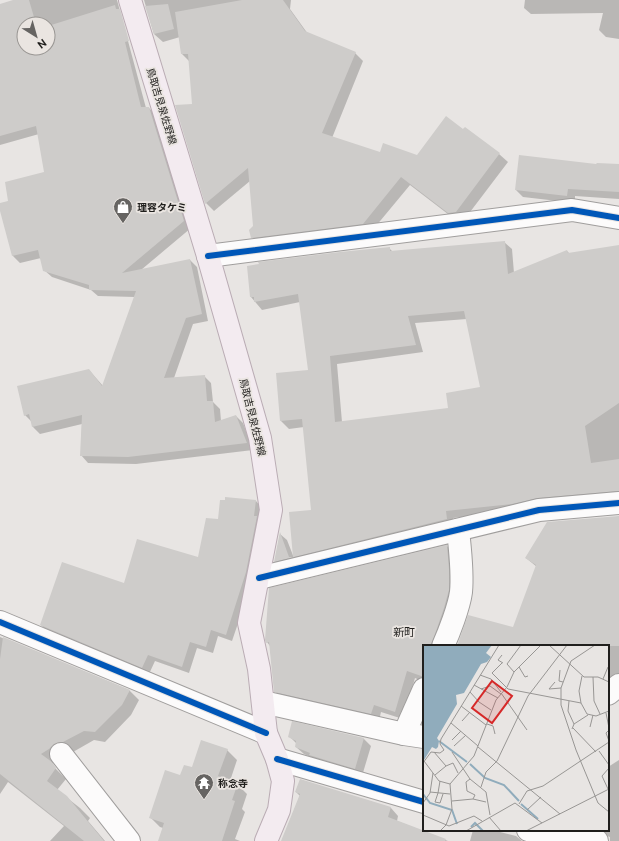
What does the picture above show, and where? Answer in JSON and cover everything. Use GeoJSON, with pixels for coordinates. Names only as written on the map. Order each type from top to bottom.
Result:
{"type":"FeatureCollection","features":[{"type":"Feature","properties":{"kind":"main road","name":"鳥取吉見泉佐野線"},"geometry":{"type":"LineString","coordinates":[[130,0],[208,256],[260,438],[272,510],[249,623],[259,669],[266,733],[277,759],[283,781],[279,810],[266,841]]}},
{"type":"Feature","properties":{"kind":"street"},"geometry":{"type":"LineString","coordinates":[[208,256],[572,210],[619,218]]}},
{"type":"Feature","properties":{"kind":"street"},"geometry":{"type":"LineString","coordinates":[[259,578],[539,510],[619,503]]}},
{"type":"Feature","properties":{"kind":"street"},"geometry":{"type":"LineString","coordinates":[[443,645],[461,594],[461,554],[458,530]]}},
{"type":"Feature","properties":{"kind":"street"},"geometry":{"type":"LineString","coordinates":[[0,622],[266,733]]}},
{"type":"Feature","properties":{"kind":"street"},"geometry":{"type":"LineString","coordinates":[[609,693],[619,685]]}},
{"type":"Feature","properties":{"kind":"street"},"geometry":{"type":"LineString","coordinates":[[263,702],[414,736],[423,695]]}},
{"type":"Feature","properties":{"kind":"street"},"geometry":{"type":"LineString","coordinates":[[61,754],[129,841]]}},
{"type":"Feature","properties":{"kind":"street"},"geometry":{"type":"LineString","coordinates":[[277,759],[392,794],[423,802]]}},
{"type":"Feature","properties":{"kind":"street"},"geometry":{"type":"LineString","coordinates":[[532,831],[542,834],[597,841]]}},
{"type":"Feature","properties":{"kind":"building"},"geometry":{"type":"Polygon","coordinates":[[[13,0],[29,0],[34,16],[16,16],[16,56],[56,56],[56,23],[115,5],[116,9],[120,9],[129,41],[125,42],[141,107],[149,107],[184,221],[122,273],[190,259],[202,314],[186,318],[164,378],[205,375],[207,401],[213,401],[215,422],[236,415],[247,443],[128,457],[80,456],[82,415],[32,427],[29,414],[24,416],[17,386],[89,369],[102,386],[136,291],[89,290],[89,285],[43,271],[38,250],[12,256],[0,211],[0,203],[8,201],[5,182],[44,172],[36,126],[0,136],[0,4],[13,0]]]}},
{"type":"Feature","properties":{"kind":"building"},"geometry":{"type":"Polygon","coordinates":[[[242,0],[283,0],[305,31],[356,52],[322,133],[380,152],[383,143],[417,155],[446,116],[463,129],[465,127],[500,153],[456,212],[448,213],[401,177],[363,224],[251,238],[249,230],[253,226],[248,168],[205,204],[175,105],[192,104],[188,54],[181,54],[175,12],[242,0]]]}},
{"type":"Feature","properties":{"kind":"building"},"geometry":{"type":"Polygon","coordinates":[[[168,4],[174,29],[154,34],[145,6],[168,4]]]}},
{"type":"Feature","properties":{"kind":"building"},"geometry":{"type":"Polygon","coordinates":[[[519,155],[596,164],[619,164],[619,192],[568,189],[567,196],[515,190],[519,155]]]}},
{"type":"Feature","properties":{"kind":"building"},"geometry":{"type":"Polygon","coordinates":[[[505,241],[508,274],[567,250],[568,253],[619,245],[619,403],[585,426],[591,463],[619,459],[619,491],[538,498],[512,504],[446,511],[447,519],[274,562],[280,532],[289,557],[293,557],[289,512],[311,510],[302,419],[280,421],[276,373],[308,370],[298,294],[254,302],[254,297],[250,297],[247,266],[259,264],[258,262],[340,252],[390,247],[390,251],[505,241]],[[464,311],[408,316],[416,345],[330,356],[335,422],[448,408],[446,393],[480,387],[464,311]]]}},
{"type":"Feature","properties":{"kind":"building"},"geometry":{"type":"Polygon","coordinates":[[[225,497],[256,500],[254,516],[257,516],[246,572],[226,635],[211,630],[206,647],[190,642],[182,667],[148,655],[142,668],[40,625],[62,562],[124,583],[137,539],[198,557],[206,518],[218,519],[220,500],[225,500],[225,497]]]}},
{"type":"Feature","properties":{"kind":"building"},"geometry":{"type":"Polygon","coordinates":[[[619,516],[619,646],[457,645],[468,615],[513,627],[536,565],[525,558],[547,522],[619,516]]]}},
{"type":"Feature","properties":{"kind":"building"},"geometry":{"type":"Polygon","coordinates":[[[447,545],[449,590],[431,645],[423,645],[423,677],[407,671],[395,712],[374,705],[371,714],[274,692],[269,642],[266,643],[265,640],[269,588],[447,545]]]}},
{"type":"Feature","properties":{"kind":"building"},"geometry":{"type":"Polygon","coordinates":[[[3,637],[130,690],[122,705],[95,732],[84,731],[63,742],[54,744],[41,754],[52,762],[56,768],[47,781],[67,796],[104,841],[84,841],[0,774],[0,659],[3,637]]]}},
{"type":"Feature","properties":{"kind":"building"},"geometry":{"type":"Polygon","coordinates":[[[292,721],[364,738],[355,769],[309,755],[310,753],[295,747],[296,741],[288,737],[292,721]]]}},
{"type":"Feature","properties":{"kind":"building"},"geometry":{"type":"Polygon","coordinates":[[[201,740],[228,749],[218,776],[238,783],[232,800],[235,801],[222,841],[158,841],[164,823],[149,818],[165,770],[180,775],[184,765],[192,767],[201,740]]]}},
{"type":"Feature","properties":{"kind":"building"},"geometry":{"type":"Polygon","coordinates":[[[300,779],[391,807],[388,817],[446,839],[445,841],[281,841],[300,794],[295,792],[300,779]]]}},
{"type":"Feature","properties":{"kind":"cycle path"},"geometry":{"type":"LineString","coordinates":[[208,256],[572,210],[619,218]]}},
{"type":"Feature","properties":{"kind":"cycle path"},"geometry":{"type":"LineString","coordinates":[[259,578],[539,510],[619,503]]}},
{"type":"Feature","properties":{"kind":"cycle path"},"geometry":{"type":"LineString","coordinates":[[0,622],[266,733]]}},
{"type":"Feature","properties":{"kind":"cycle path"},"geometry":{"type":"LineString","coordinates":[[277,759],[423,802]]}},
{"type":"Feature","properties":{"kind":"place","name":"理容タケミ"},"geometry":{"type":"Point","coordinates":[123,224]}},
{"type":"Feature","properties":{"kind":"place","name":"称念寺"},"geometry":{"type":"Point","coordinates":[204,800]}},
{"type":"Feature","properties":{"kind":"district","name":"新町"},"geometry":{"type":"Point","coordinates":[404,632]}}]}
